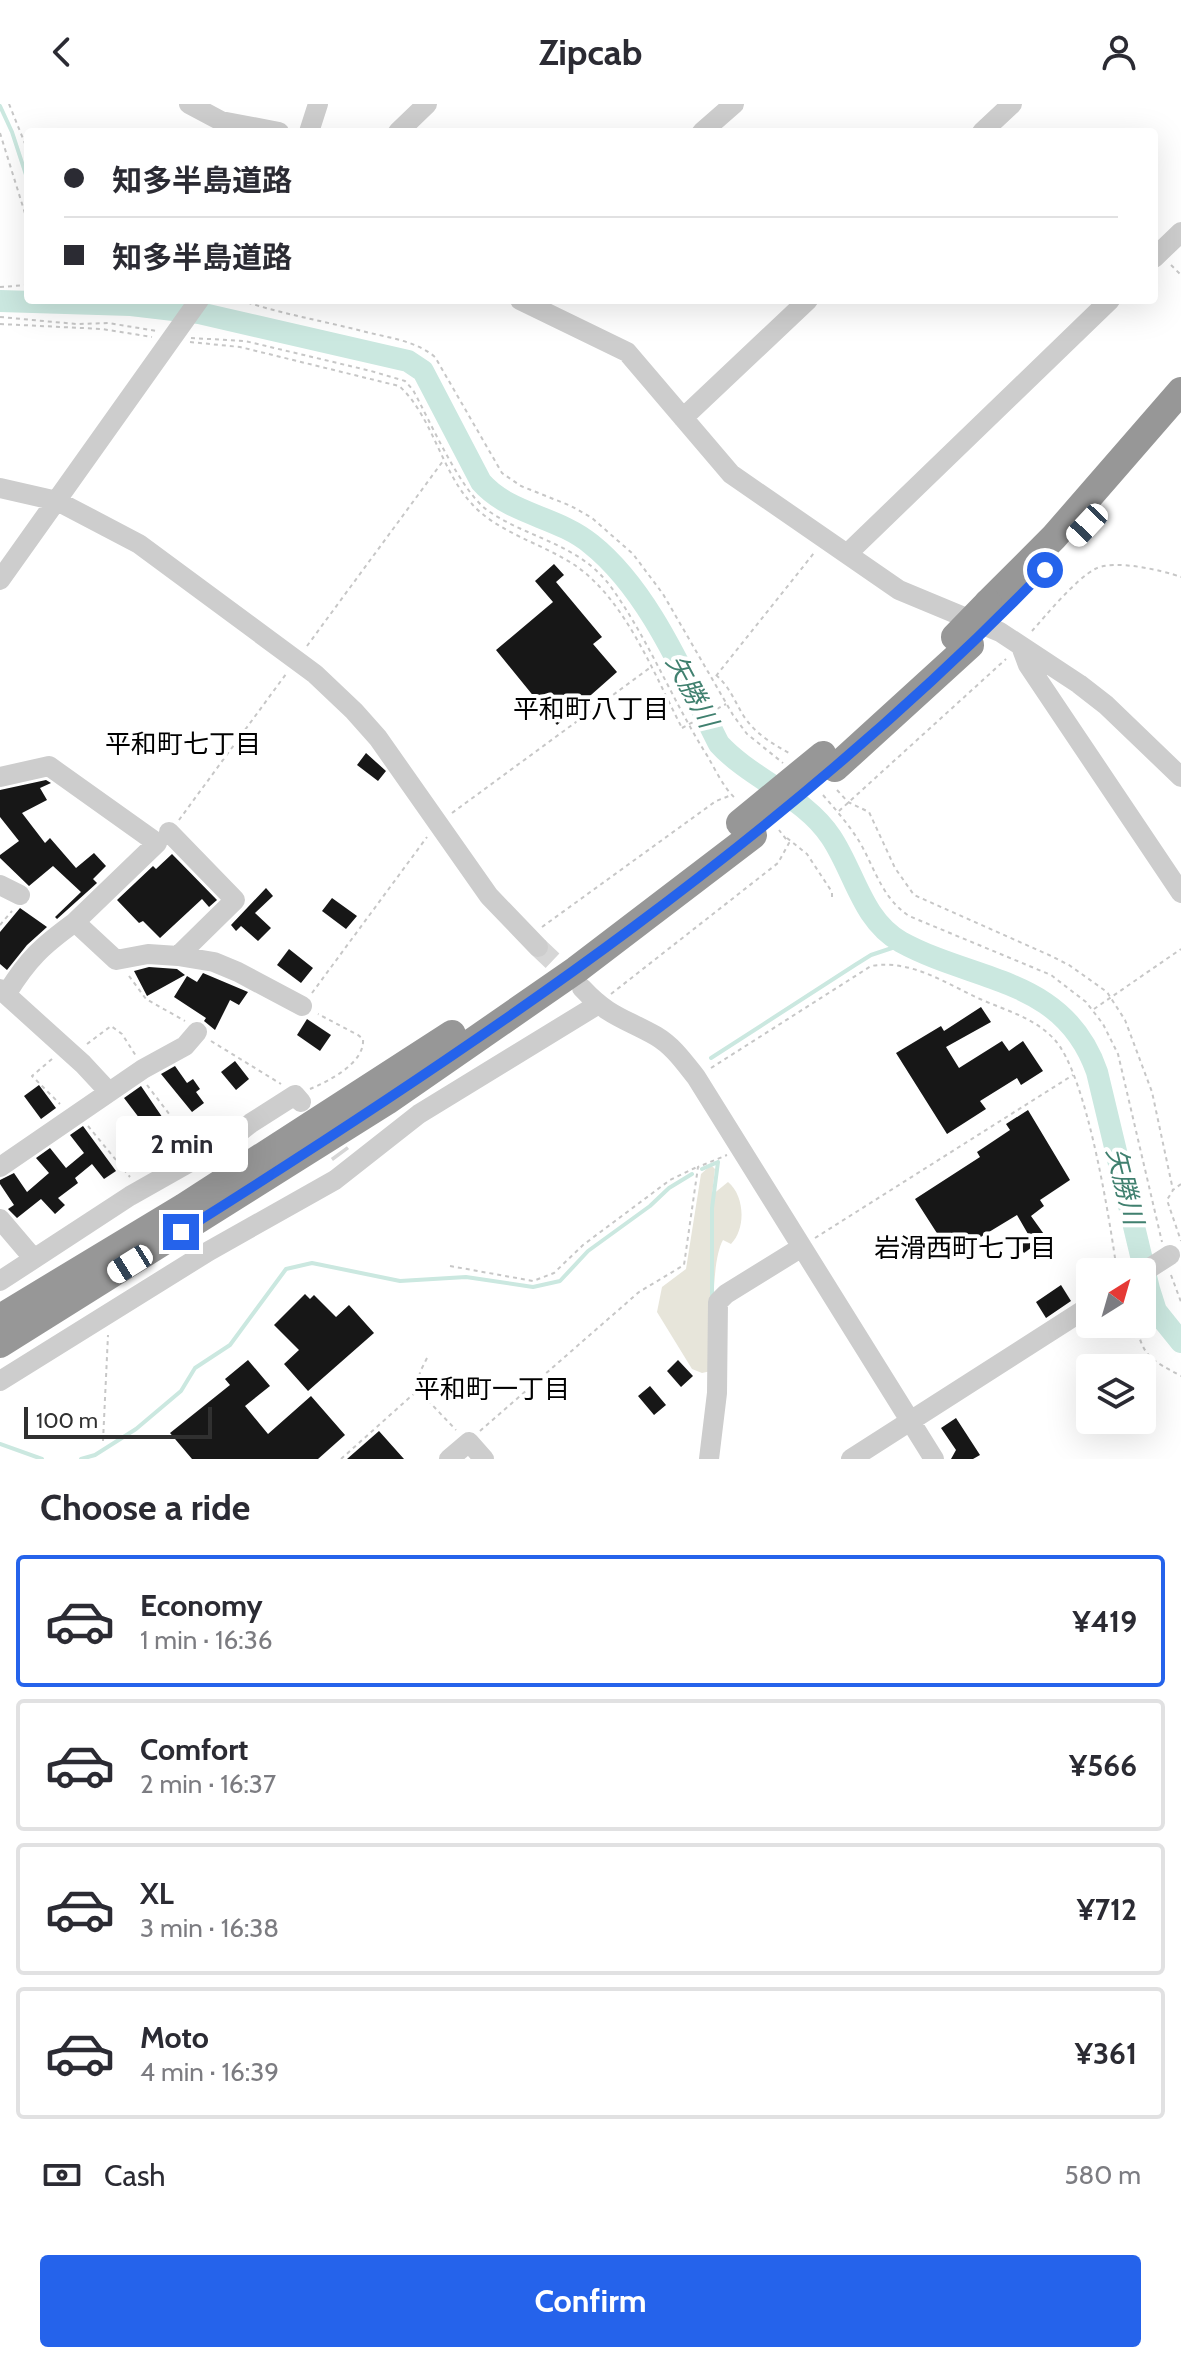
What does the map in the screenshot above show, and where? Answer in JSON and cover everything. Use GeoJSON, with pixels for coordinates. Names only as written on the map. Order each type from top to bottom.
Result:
{"type":"FeatureCollection","features":[{"type":"Feature","properties":{"kind":"highway"},"geometry":{"type":"LineString","coordinates":[[995,609],[1181,391]]}},
{"type":"Feature","properties":{"kind":"highway"},"geometry":{"type":"LineString","coordinates":[[0,1344],[387,1101],[576,970],[757,830],[821,766],[962,641],[1118,492],[1181,419]]}},
{"type":"Feature","properties":{"kind":"highway"},"geometry":{"type":"LineString","coordinates":[[0,1318],[184,1207],[464,1026],[563,956],[757,830]]}},
{"type":"Feature","properties":{"kind":"highway"},"geometry":{"type":"LineString","coordinates":[[0,1356],[272,1189],[380,1118],[387,1101]]}},
{"type":"Feature","properties":{"kind":"highway"},"geometry":{"type":"LineString","coordinates":[[0,1298],[160,1208],[184,1207]]}},
{"type":"Feature","properties":{"kind":"street"},"geometry":{"type":"LineString","coordinates":[[189,104],[221,121],[258,128]]}},
{"type":"Feature","properties":{"kind":"street"},"geometry":{"type":"LineString","coordinates":[[310,128],[318,104]]}},
{"type":"Feature","properties":{"kind":"street"},"geometry":{"type":"LineString","coordinates":[[402,128],[427,104]]}},
{"type":"Feature","properties":{"kind":"street"},"geometry":{"type":"LineString","coordinates":[[707,128],[734,104]]}},
{"type":"Feature","properties":{"kind":"street"},"geometry":{"type":"LineString","coordinates":[[986,128],[1012,104]]}},
{"type":"Feature","properties":{"kind":"street"},"geometry":{"type":"LineString","coordinates":[[1158,254],[1181,232]]}},
{"type":"Feature","properties":{"kind":"street"},"geometry":{"type":"LineString","coordinates":[[0,580],[196,304]]}},
{"type":"Feature","properties":{"kind":"street"},"geometry":{"type":"LineString","coordinates":[[530,304],[627,352],[731,474],[899,590],[1000,632],[1079,684],[1106,705],[1181,777]]}},
{"type":"Feature","properties":{"kind":"street"},"geometry":{"type":"LineString","coordinates":[[683,418],[804,304]]}},
{"type":"Feature","properties":{"kind":"street"},"geometry":{"type":"LineString","coordinates":[[847,554],[1106,304]]}},
{"type":"Feature","properties":{"kind":"street"},"geometry":{"type":"LineString","coordinates":[[0,488],[57,501],[139,544],[297,659],[354,711],[378,738],[489,896],[533,942]]}},
{"type":"Feature","properties":{"kind":"street"},"geometry":{"type":"LineString","coordinates":[[1020,647],[1028,665],[1181,893]]}},
{"type":"Feature","properties":{"kind":"street"},"geometry":{"type":"LineString","coordinates":[[0,777],[49,766],[157,843],[75,922],[35,952],[3,991],[109,1092]]}},
{"type":"Feature","properties":{"kind":"street"},"geometry":{"type":"LineString","coordinates":[[169,832],[235,900],[178,956]]}},
{"type":"Feature","properties":{"kind":"street"},"geometry":{"type":"LineString","coordinates":[[0,885],[18,900]]}},
{"type":"Feature","properties":{"kind":"street"},"geometry":{"type":"LineString","coordinates":[[75,922],[116,960],[148,954],[214,962],[302,1006]]}},
{"type":"Feature","properties":{"kind":"street"},"geometry":{"type":"LineString","coordinates":[[582,988],[611,1015],[658,1037],[677,1052],[696,1077],[934,1459]]}},
{"type":"Feature","properties":{"kind":"street"},"geometry":{"type":"LineString","coordinates":[[0,1381],[254,1225],[335,1180],[346,1161],[597,1005]]}},
{"type":"Feature","properties":{"kind":"street"},"geometry":{"type":"LineString","coordinates":[[0,1167],[140,1070],[185,1046],[197,1032]]}},
{"type":"Feature","properties":{"kind":"street"},"geometry":{"type":"LineString","coordinates":[[0,1281],[141,1190],[206,1153],[217,1150],[251,1123],[298,1099]]}},
{"type":"Feature","properties":{"kind":"street"},"geometry":{"type":"LineString","coordinates":[[0,1219],[34,1259]]}},
{"type":"Feature","properties":{"kind":"street"},"geometry":{"type":"LineString","coordinates":[[709,1459],[717,1393],[718,1302],[802,1247]]}},
{"type":"Feature","properties":{"kind":"street"},"geometry":{"type":"LineString","coordinates":[[1156,1263],[1175,1250]]}},
{"type":"Feature","properties":{"kind":"street"},"geometry":{"type":"LineString","coordinates":[[851,1459],[1076,1315]]}},
{"type":"Feature","properties":{"kind":"street"},"geometry":{"type":"LineString","coordinates":[[449,1459],[468,1442],[484,1459]]}},
{"type":"Feature","properties":{"kind":"path"},"geometry":{"type":"LineString","coordinates":[[9,104],[24,141]]}},
{"type":"Feature","properties":{"kind":"path"},"geometry":{"type":"LineString","coordinates":[[0,133],[24,210]]}},
{"type":"Feature","properties":{"kind":"path"},"geometry":{"type":"LineString","coordinates":[[0,287],[24,285]]}},
{"type":"Feature","properties":{"kind":"path"},"geometry":{"type":"LineString","coordinates":[[252,304],[405,341],[427,350],[443,366],[502,473],[521,486],[592,518],[633,554],[663,594],[726,704],[747,734],[787,766]]}},
{"type":"Feature","properties":{"kind":"path"},"geometry":{"type":"LineString","coordinates":[[0,317],[76,324],[108,323],[175,333],[399,386],[410,396],[471,503],[490,521],[557,554],[604,589],[651,667],[682,728],[726,704]]}},
{"type":"Feature","properties":{"kind":"path"},"geometry":{"type":"LineString","coordinates":[[0,324],[175,333],[191,339],[245,341],[405,381],[467,487],[486,509],[556,542],[585,561],[609,584],[655,662],[687,725],[732,796],[716,801],[533,942]]}},
{"type":"Feature","properties":{"kind":"path"},"geometry":{"type":"LineString","coordinates":[[169,832],[444,460]]}},
{"type":"Feature","properties":{"kind":"path"},"geometry":{"type":"LineString","coordinates":[[712,679],[824,539]]}},
{"type":"Feature","properties":{"kind":"path"},"geometry":{"type":"LineString","coordinates":[[839,812],[1020,647],[1095,568],[1119,565],[1181,577]]}},
{"type":"Feature","properties":{"kind":"path"},"geometry":{"type":"LineString","coordinates":[[119,960],[146,999],[196,1028],[197,1032],[298,1099],[352,1063],[364,1046],[363,1039],[358,1035],[302,1006],[437,824],[651,667]]}},
{"type":"Feature","properties":{"kind":"path"},"geometry":{"type":"LineString","coordinates":[[716,675],[732,692],[748,722],[777,746],[821,766],[848,802],[869,812],[895,868],[914,895],[1069,965],[1107,992],[1125,1020],[1140,1055],[1152,1092],[1173,1190]]}},
{"type":"Feature","properties":{"kind":"path"},"geometry":{"type":"LineString","coordinates":[[823,795],[860,843],[894,906],[909,916],[1051,975],[1070,987],[1093,1010],[1118,1054],[1152,1206],[1175,1250]]}},
{"type":"Feature","properties":{"kind":"path"},"geometry":{"type":"LineString","coordinates":[[757,830],[786,837],[807,854],[832,892],[832,899]]}},
{"type":"Feature","properties":{"kind":"path"},"geometry":{"type":"LineString","coordinates":[[597,1005],[778,863],[787,850],[789,843],[786,837]]}},
{"type":"Feature","properties":{"kind":"path"},"geometry":{"type":"LineString","coordinates":[[0,925],[18,900]]}},
{"type":"Feature","properties":{"kind":"path"},"geometry":{"type":"LineString","coordinates":[[1093,1010],[1181,949]]}},
{"type":"Feature","properties":{"kind":"path"},"geometry":{"type":"LineString","coordinates":[[696,1077],[863,970],[884,964],[907,967],[939,978],[1035,1023],[1059,1046],[1070,1062],[1110,1222],[1115,1258]]}},
{"type":"Feature","properties":{"kind":"path"},"geometry":{"type":"LineString","coordinates":[[141,1190],[76,1116],[32,1076],[111,1026],[122,1034],[140,1070],[173,1119]]}},
{"type":"Feature","properties":{"kind":"path"},"geometry":{"type":"LineString","coordinates":[[802,1247],[1074,1074]]}},
{"type":"Feature","properties":{"kind":"path"},"geometry":{"type":"LineString","coordinates":[[450,1266],[533,1281],[554,1273],[583,1245],[670,1180],[726,1155],[744,1156]]}},
{"type":"Feature","properties":{"kind":"path"},"geometry":{"type":"LineString","coordinates":[[418,1390],[468,1442],[639,1292],[684,1265],[698,1167]]}},
{"type":"Feature","properties":{"kind":"path"},"geometry":{"type":"LineString","coordinates":[[1181,1184],[1167,1200],[1181,1302]]}},
{"type":"Feature","properties":{"kind":"path"},"geometry":{"type":"LineString","coordinates":[[103,1441],[109,1313]]}},
{"type":"Feature","properties":{"kind":"path"},"geometry":{"type":"LineString","coordinates":[[1140,1338],[1143,1349],[1160,1365],[1181,1376]]}},
{"type":"Feature","properties":{"kind":"path"},"geometry":{"type":"LineString","coordinates":[[341,1459],[418,1390],[420,1372],[427,1358]]}},
{"type":"Feature","properties":{"kind":"shaded area"},"geometry":{"type":"Polygon","coordinates":[[[711,1165],[715,1169],[712,1195],[728,1182],[738,1195],[742,1213],[736,1238],[731,1244],[723,1240],[719,1251],[714,1282],[713,1364],[711,1371],[702,1373],[692,1369],[657,1312],[662,1287],[686,1269],[701,1174],[711,1165]]]}},
{"type":"Feature","properties":{"kind":"building"},"geometry":{"type":"Polygon","coordinates":[[[554,564],[564,575],[556,582],[602,637],[593,644],[617,672],[557,725],[496,650],[553,602],[535,581],[554,564]]]}},
{"type":"Feature","properties":{"kind":"building"},"geometry":{"type":"Polygon","coordinates":[[[366,753],[386,771],[378,781],[357,765],[366,753]]]}},
{"type":"Feature","properties":{"kind":"building"},"geometry":{"type":"Polygon","coordinates":[[[46,780],[51,783],[40,788],[47,800],[22,813],[45,843],[50,838],[76,868],[94,853],[106,866],[93,879],[97,883],[57,919],[55,917],[81,892],[53,866],[29,886],[0,858],[19,841],[0,817],[0,790],[46,780]]]}},
{"type":"Feature","properties":{"kind":"building"},"geometry":{"type":"Polygon","coordinates":[[[172,854],[217,900],[209,907],[202,899],[160,938],[143,921],[139,923],[117,900],[153,866],[156,869],[172,854]]]}},
{"type":"Feature","properties":{"kind":"building"},"geometry":{"type":"Polygon","coordinates":[[[266,888],[273,896],[255,913],[271,928],[258,941],[241,926],[236,931],[231,925],[266,888]]]}},
{"type":"Feature","properties":{"kind":"building"},"geometry":{"type":"Polygon","coordinates":[[[332,898],[357,916],[346,929],[322,911],[332,898]]]}},
{"type":"Feature","properties":{"kind":"building"},"geometry":{"type":"Polygon","coordinates":[[[20,908],[47,927],[7,970],[0,964],[0,932],[20,908]]]}},
{"type":"Feature","properties":{"kind":"building"},"geometry":{"type":"Polygon","coordinates":[[[289,949],[313,968],[301,983],[277,965],[289,949]]]}},
{"type":"Feature","properties":{"kind":"building"},"geometry":{"type":"Polygon","coordinates":[[[149,967],[177,969],[185,975],[147,996],[134,971],[149,967]]]}},
{"type":"Feature","properties":{"kind":"building"},"geometry":{"type":"Polygon","coordinates":[[[203,973],[248,992],[239,1005],[230,1000],[215,1030],[204,1021],[206,1018],[174,997],[187,976],[197,982],[203,973]]]}},
{"type":"Feature","properties":{"kind":"building"},"geometry":{"type":"Polygon","coordinates":[[[981,1007],[991,1022],[946,1047],[959,1068],[1002,1041],[1009,1051],[1023,1041],[1043,1071],[1021,1085],[1017,1078],[980,1101],[986,1109],[947,1134],[896,1053],[941,1026],[944,1031],[981,1007]]]}},
{"type":"Feature","properties":{"kind":"building"},"geometry":{"type":"Polygon","coordinates":[[[307,1019],[331,1035],[320,1051],[297,1035],[307,1019]]]}},
{"type":"Feature","properties":{"kind":"building"},"geometry":{"type":"Polygon","coordinates":[[[235,1061],[249,1079],[236,1090],[221,1072],[235,1061]]]}},
{"type":"Feature","properties":{"kind":"building"},"geometry":{"type":"Polygon","coordinates":[[[175,1066],[187,1083],[193,1079],[200,1089],[196,1092],[204,1103],[192,1112],[161,1074],[175,1066]]]}},
{"type":"Feature","properties":{"kind":"building"},"geometry":{"type":"Polygon","coordinates":[[[39,1085],[56,1108],[41,1119],[24,1096],[39,1085]]]}},
{"type":"Feature","properties":{"kind":"building"},"geometry":{"type":"Polygon","coordinates":[[[141,1086],[171,1130],[175,1127],[183,1137],[190,1131],[199,1142],[174,1156],[164,1144],[147,1156],[143,1150],[138,1153],[128,1138],[142,1129],[137,1121],[140,1119],[124,1098],[141,1086]]]}},
{"type":"Feature","properties":{"kind":"building"},"geometry":{"type":"Polygon","coordinates":[[[1028,1110],[1070,1180],[1040,1200],[1044,1206],[1031,1216],[1046,1237],[1024,1253],[1016,1242],[1028,1234],[1017,1215],[951,1255],[915,1199],[980,1157],[977,1152],[1010,1130],[1006,1124],[1028,1110]]]}},
{"type":"Feature","properties":{"kind":"building"},"geometry":{"type":"Polygon","coordinates":[[[83,1126],[116,1171],[104,1179],[92,1164],[75,1178],[78,1183],[58,1198],[65,1205],[55,1214],[41,1199],[17,1218],[8,1209],[14,1205],[0,1180],[14,1173],[27,1192],[49,1173],[36,1158],[50,1148],[66,1168],[84,1153],[70,1135],[83,1126]]]}},
{"type":"Feature","properties":{"kind":"building"},"geometry":{"type":"Polygon","coordinates":[[[1061,1285],[1071,1301],[1046,1318],[1036,1302],[1061,1285]]]}},
{"type":"Feature","properties":{"kind":"building"},"geometry":{"type":"Polygon","coordinates":[[[305,1294],[310,1299],[314,1295],[336,1317],[349,1305],[374,1333],[308,1391],[284,1364],[299,1350],[274,1325],[305,1294]]]}},
{"type":"Feature","properties":{"kind":"building"},"geometry":{"type":"Polygon","coordinates":[[[248,1360],[270,1386],[245,1406],[268,1434],[311,1396],[345,1435],[318,1459],[192,1459],[170,1433],[230,1385],[225,1379],[248,1360]]]}},
{"type":"Feature","properties":{"kind":"building"},"geometry":{"type":"Polygon","coordinates":[[[678,1360],[693,1376],[681,1387],[667,1371],[678,1360]]]}},
{"type":"Feature","properties":{"kind":"building"},"geometry":{"type":"Polygon","coordinates":[[[650,1386],[666,1405],[654,1415],[638,1396],[650,1386]]]}},
{"type":"Feature","properties":{"kind":"building"},"geometry":{"type":"Polygon","coordinates":[[[956,1418],[980,1455],[973,1459],[951,1459],[956,1450],[941,1428],[956,1418]]]}},
{"type":"Feature","properties":{"kind":"building"},"geometry":{"type":"Polygon","coordinates":[[[379,1431],[404,1459],[347,1459],[379,1431]]]}},
{"type":"Feature","properties":{"kind":"waterway"},"geometry":{"type":"LineString","coordinates":[[0,106],[24,169]]}},
{"type":"Feature","properties":{"kind":"waterway","name":"矢勝川"},"geometry":{"type":"LineString","coordinates":[[0,301],[24,302]]}},
{"type":"Feature","properties":{"kind":"waterway","name":"矢勝川"},"geometry":{"type":"LineString","coordinates":[[98,304],[199,313],[408,361],[423,371],[481,482],[506,502],[578,535],[612,563],[664,637],[719,744],[820,823],[839,851],[868,909],[888,933],[930,955],[1015,987],[1040,1000],[1063,1017],[1082,1041],[1097,1072],[1156,1311],[1181,1342]]}},
{"type":"Feature","properties":{"kind":"waterway"},"geometry":{"type":"LineString","coordinates":[[711,1058],[871,955],[904,944]]}},
{"type":"Feature","properties":{"kind":"waterway"},"geometry":{"type":"LineString","coordinates":[[702,1169],[718,1162]]}},
{"type":"Feature","properties":{"kind":"waterway"},"geometry":{"type":"LineString","coordinates":[[712,1298],[712,1208],[718,1162]]}},
{"type":"Feature","properties":{"kind":"waterway"},"geometry":{"type":"LineString","coordinates":[[81,1459],[95,1455],[136,1429],[181,1391],[195,1368],[230,1345],[286,1269],[312,1263],[400,1281],[466,1277],[533,1287],[560,1281],[588,1251],[650,1206],[669,1188],[692,1174]]}},
{"type":"Feature","properties":{"kind":"waterway"},"geometry":{"type":"LineString","coordinates":[[0,1444],[42,1459]]}},
{"type":"Feature","properties":{"kind":"tunnel"},"geometry":{"type":"LineString","coordinates":[[538,947],[576,983]]}},
{"type":"Feature","properties":{"kind":"tunnel"},"geometry":{"type":"LineString","coordinates":[[321,1128],[341,1155]]}},
{"type":"Feature","properties":{"kind":"district","name":"平和町八丁目"},"geometry":{"type":"Point","coordinates":[591,709]}},
{"type":"Feature","properties":{"kind":"district","name":"平和町七丁目"},"geometry":{"type":"Point","coordinates":[183,744]}},
{"type":"Feature","properties":{"kind":"district","name":"岩滑西町七丁目"},"geometry":{"type":"Point","coordinates":[965,1248]}},
{"type":"Feature","properties":{"kind":"district","name":"平和町一丁目"},"geometry":{"type":"Point","coordinates":[492,1389]}},
{"type":"Feature","properties":{"kind":"route"},"geometry":{"type":"LineString","coordinates":[[181,1232],[475,1041],[576,970],[753,835],[888,722],[1045,570]]}}]}
